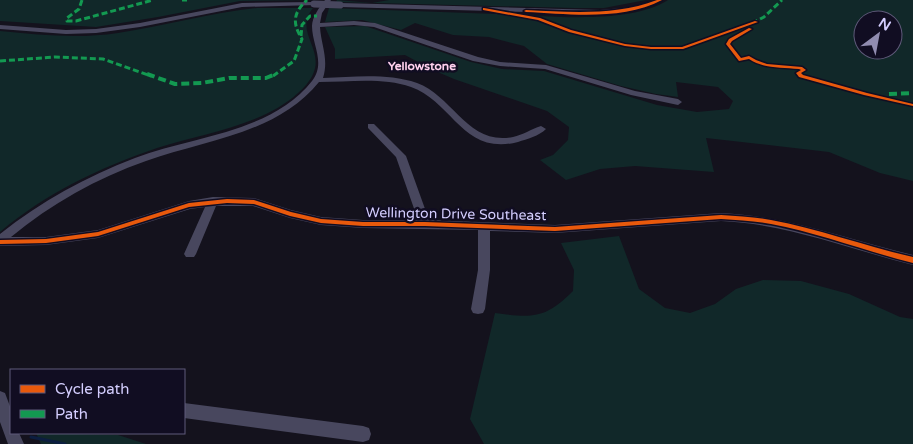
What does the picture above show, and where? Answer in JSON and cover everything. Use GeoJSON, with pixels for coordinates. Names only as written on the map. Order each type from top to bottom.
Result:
{"type":"FeatureCollection","features":[{"type":"Feature","properties":{"kind":"street"},"geometry":{"type":"LineString","coordinates":[[0,241],[31,216],[93,180],[140,160],[234,131],[268,118],[301,97],[318,80],[322,72],[324,60],[315,25],[318,14],[328,0]]}},
{"type":"Feature","properties":{"kind":"street"},"geometry":{"type":"LineString","coordinates":[[366,0],[378,0]]}},
{"type":"Feature","properties":{"kind":"street"},"geometry":{"type":"LineString","coordinates":[[0,27],[66,32],[96,31],[140,25],[242,5],[314,4],[600,12],[634,9],[660,0]]}},
{"type":"Feature","properties":{"kind":"street"},"geometry":{"type":"LineString","coordinates":[[315,25],[354,23],[376,25],[476,59],[500,64],[546,67],[642,95],[678,102]]}},
{"type":"Feature","properties":{"kind":"street"},"geometry":{"type":"LineString","coordinates":[[318,80],[384,80],[414,85],[445,104],[471,132],[497,141],[521,140],[541,129]]}},
{"type":"Feature","properties":{"kind":"street"},"geometry":{"type":"LineString","coordinates":[[371,126],[401,156],[425,224]]}},
{"type":"Feature","properties":{"kind":"street"},"geometry":{"type":"LineString","coordinates":[[190,254],[213,202]]}},
{"type":"Feature","properties":{"kind":"street","name":"Wellington Drive Southeast"},"geometry":{"type":"LineString","coordinates":[[0,241],[46,242],[98,234],[136,223],[170,210],[213,202],[254,202],[301,217],[342,223],[555,229],[721,216],[741,217],[798,227],[885,254],[913,260]]}},
{"type":"Feature","properties":{"kind":"street"},"geometry":{"type":"LineString","coordinates":[[478,309],[484,270],[484,226]]}},
{"type":"Feature","properties":{"kind":"street"},"geometry":{"type":"LineString","coordinates":[[0,398],[10,430]]}},
{"type":"Feature","properties":{"kind":"street"},"geometry":{"type":"LineString","coordinates":[[185,410],[363,434]]}},
{"type":"Feature","properties":{"kind":"green space"},"geometry":{"type":"Polygon","coordinates":[[[0,0],[320,0],[240,1],[96,27],[0,21],[0,0]]]}},
{"type":"Feature","properties":{"kind":"green space"},"geometry":{"type":"Polygon","coordinates":[[[337,0],[370,3],[336,2],[337,0]]]}},
{"type":"Feature","properties":{"kind":"green space"},"geometry":{"type":"Polygon","coordinates":[[[389,0],[646,0],[604,8],[372,3],[389,0]]]}},
{"type":"Feature","properties":{"kind":"green space"},"geometry":{"type":"Polygon","coordinates":[[[668,0],[913,0],[913,181],[880,173],[829,152],[706,138],[714,172],[635,166],[600,169],[566,180],[540,160],[553,155],[568,140],[569,127],[547,111],[454,79],[405,55],[335,59],[335,49],[325,27],[365,26],[471,62],[502,69],[544,71],[657,105],[697,112],[729,109],[733,101],[718,87],[676,82],[678,97],[656,94],[621,86],[547,64],[524,46],[489,37],[453,35],[415,23],[401,30],[362,20],[325,22],[329,8],[561,17],[608,16],[651,8],[668,0]]]}},
{"type":"Feature","properties":{"kind":"green space"},"geometry":{"type":"Polygon","coordinates":[[[257,8],[313,8],[307,18],[307,28],[315,57],[315,68],[310,80],[298,93],[283,104],[250,121],[157,148],[75,182],[36,205],[0,232],[0,31],[59,36],[103,35],[257,8]]]}},
{"type":"Feature","properties":{"kind":"green space"},"geometry":{"type":"Polygon","coordinates":[[[619,236],[639,289],[665,308],[690,313],[715,304],[736,289],[763,280],[801,281],[849,294],[900,317],[913,319],[913,444],[484,444],[470,419],[495,313],[529,316],[546,312],[573,291],[574,270],[561,243],[619,236]]]}},
{"type":"Feature","properties":{"kind":"green space"},"geometry":{"type":"Polygon","coordinates":[[[36,434],[118,435],[146,444],[41,444],[36,434]]]}},
{"type":"Feature","properties":{"kind":"waterway"},"geometry":{"type":"LineString","coordinates":[[31,437],[65,444]]}},
{"type":"Feature","properties":{"kind":"marked path"},"geometry":{"type":"LineString","coordinates":[[82,0],[79,9],[67,18],[67,21],[76,21],[153,0]]}},
{"type":"Feature","properties":{"kind":"marked path"},"geometry":{"type":"LineString","coordinates":[[182,0],[187,0]]}},
{"type":"Feature","properties":{"kind":"marked path"},"geometry":{"type":"LineString","coordinates":[[0,61],[55,57],[103,59],[175,84],[202,83],[229,78],[266,78],[275,75],[294,61],[302,39],[296,29],[296,13],[298,8],[307,0]]}},
{"type":"Feature","properties":{"kind":"marked path"},"geometry":{"type":"LineString","coordinates":[[752,23],[764,17],[782,0]]}},
{"type":"Feature","properties":{"kind":"marked path"},"geometry":{"type":"LineString","coordinates":[[301,36],[302,25],[310,16],[317,16]]}},
{"type":"Feature","properties":{"kind":"marked path"},"geometry":{"type":"LineString","coordinates":[[889,94],[913,93]]}},
{"type":"Feature","properties":{"kind":"cycle path"},"geometry":{"type":"LineString","coordinates":[[526,11],[611,12],[645,6],[660,0]]}},
{"type":"Feature","properties":{"kind":"cycle path"},"geometry":{"type":"LineString","coordinates":[[484,9],[539,19],[570,31],[625,45],[651,48],[682,48],[756,22]]}},
{"type":"Feature","properties":{"kind":"cycle path"},"geometry":{"type":"LineString","coordinates":[[750,29],[730,40],[728,44],[740,60],[749,57],[767,65],[800,68],[804,70],[798,73],[801,76],[913,105]]}},
{"type":"Feature","properties":{"kind":"cycle path"},"geometry":{"type":"LineString","coordinates":[[0,242],[46,241],[98,234],[189,205],[227,201],[254,202],[290,214],[321,221],[363,224],[425,224],[555,229],[721,217],[746,218],[818,233],[913,260]]}},
{"type":"Feature","properties":{"kind":"district","name":"Yellowstone"},"geometry":{"type":"Point","coordinates":[422,66]}}]}
